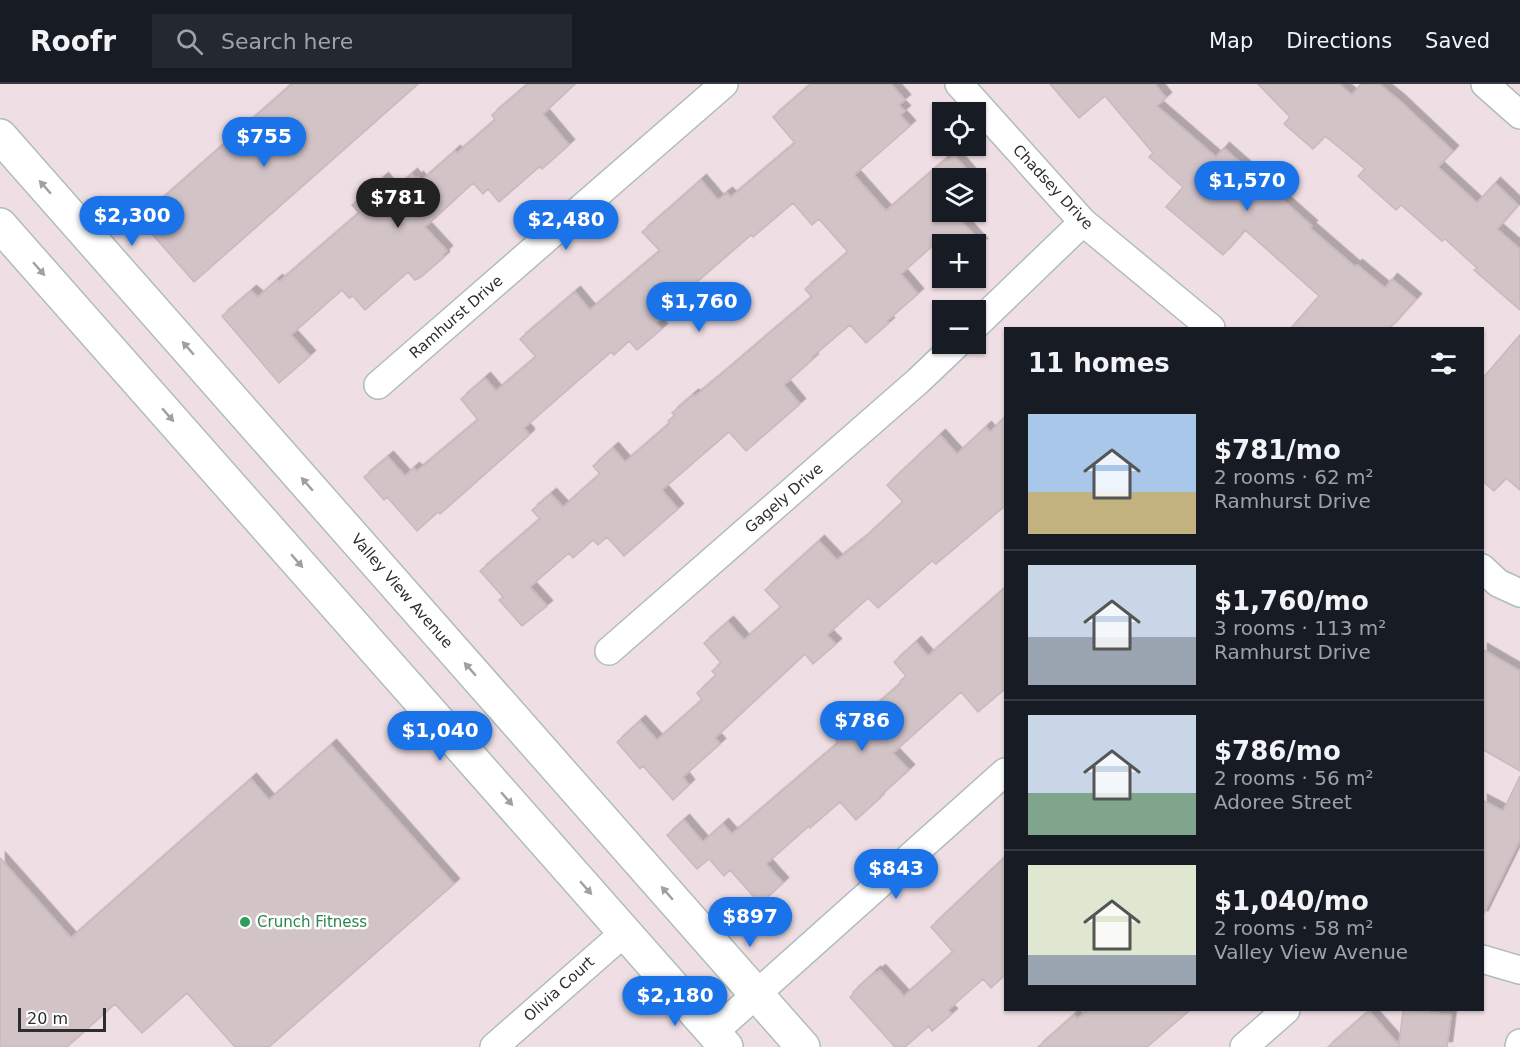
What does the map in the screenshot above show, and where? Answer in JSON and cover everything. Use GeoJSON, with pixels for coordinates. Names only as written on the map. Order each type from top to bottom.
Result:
{"type":"FeatureCollection","features":[{"type":"Feature","properties":{"kind":"main road","name":"Valley View Avenue"},"geometry":{"type":"LineString","coordinates":[[0,136],[803,1047]]}},
{"type":"Feature","properties":{"kind":"main road"},"geometry":{"type":"LineString","coordinates":[[0,225],[720,1040]]}},
{"type":"Feature","properties":{"kind":"street","name":"Ramhurst Drive"},"geometry":{"type":"LineString","coordinates":[[378,385],[724,84]]}},
{"type":"Feature","properties":{"kind":"street","name":"Chadsey Drive"},"geometry":{"type":"LineString","coordinates":[[959,84],[1083,222],[1210,327]]}},
{"type":"Feature","properties":{"kind":"street"},"geometry":{"type":"LineString","coordinates":[[1485,84],[1520,115]]}},
{"type":"Feature","properties":{"kind":"street"},"geometry":{"type":"LineString","coordinates":[[986,315],[1083,222]]}},
{"type":"Feature","properties":{"kind":"street","name":"Gagely Drive"},"geometry":{"type":"LineString","coordinates":[[609,651],[946,354]]}},
{"type":"Feature","properties":{"kind":"street"},"geometry":{"type":"LineString","coordinates":[[1484,570],[1498,583],[1520,593]]}},
{"type":"Feature","properties":{"kind":"street"},"geometry":{"type":"LineString","coordinates":[[720,1040],[757,994],[1004,773]]}},
{"type":"Feature","properties":{"kind":"street","name":"Olivia Court"},"geometry":{"type":"LineString","coordinates":[[494,1047],[625,932]]}},
{"type":"Feature","properties":{"kind":"street"},"geometry":{"type":"LineString","coordinates":[[1484,960],[1520,970]]}},
{"type":"Feature","properties":{"kind":"street"},"geometry":{"type":"LineString","coordinates":[[1244,1047],[1286,1011]]}},
{"type":"Feature","properties":{"kind":"building"},"geometry":{"type":"Polygon","coordinates":[[[292,84],[418,84],[194,282],[139,219],[292,84]]]}},
{"type":"Feature","properties":{"kind":"building"},"geometry":{"type":"Polygon","coordinates":[[[528,84],[575,84],[543,114],[569,145],[499,202],[488,189],[483,194],[473,183],[425,227],[447,251],[444,257],[421,277],[415,280],[408,272],[365,310],[353,296],[349,298],[342,290],[291,335],[310,356],[279,383],[222,316],[251,291],[258,297],[277,280],[279,282],[359,213],[352,205],[383,178],[393,190],[412,174],[421,181],[495,120],[492,115],[528,84]]]}},
{"type":"Feature","properties":{"kind":"building"},"geometry":{"type":"Polygon","coordinates":[[[811,84],[891,84],[905,100],[899,105],[905,111],[900,115],[910,126],[854,175],[886,211],[932,171],[932,222],[962,222],[973,234],[932,234],[932,246],[901,274],[918,294],[887,321],[889,323],[866,343],[850,325],[812,357],[813,359],[784,385],[800,404],[746,451],[729,432],[662,490],[678,509],[624,556],[607,537],[598,545],[593,540],[573,558],[569,553],[530,587],[547,606],[522,626],[499,600],[503,597],[480,571],[540,519],[532,510],[551,494],[563,507],[600,474],[593,466],[613,448],[625,462],[670,423],[668,421],[675,415],[672,413],[812,297],[805,289],[848,252],[819,219],[812,225],[793,203],[753,237],[751,235],[690,288],[693,291],[656,323],[662,329],[637,350],[629,341],[614,355],[611,352],[524,428],[528,436],[440,514],[438,512],[417,531],[387,497],[384,500],[364,477],[388,457],[405,476],[414,468],[417,471],[478,420],[461,399],[485,378],[496,391],[536,357],[520,339],[575,292],[590,310],[660,251],[642,232],[701,180],[718,200],[727,193],[731,197],[795,143],[773,117],[811,84]]]}},
{"type":"Feature","properties":{"kind":"building"},"geometry":{"type":"Polygon","coordinates":[[[1050,84],[1155,84],[1166,98],[1157,106],[1216,157],[1224,148],[1355,267],[1357,265],[1385,288],[1392,279],[1416,299],[1391,327],[1292,327],[1319,296],[1245,230],[1223,255],[1166,207],[1183,187],[1149,157],[1153,153],[1105,96],[1079,118],[1050,84]]]}},
{"type":"Feature","properties":{"kind":"building"},"geometry":{"type":"Polygon","coordinates":[[[1258,84],[1339,84],[1352,95],[1361,84],[1379,84],[1399,100],[1453,151],[1438,167],[1477,203],[1495,183],[1518,205],[1497,229],[1520,249],[1520,310],[1474,270],[1477,268],[1445,239],[1442,241],[1401,205],[1396,210],[1358,176],[1365,169],[1325,136],[1313,149],[1284,124],[1290,117],[1258,84]]]}},
{"type":"Feature","properties":{"kind":"building"},"geometry":{"type":"Polygon","coordinates":[[[955,156],[965,168],[936,168],[946,159],[947,161],[955,156]]]}},
{"type":"Feature","properties":{"kind":"building"},"geometry":{"type":"Polygon","coordinates":[[[1520,335],[1520,490],[1506,478],[1494,491],[1484,483],[1484,377],[1520,335]]]}},
{"type":"Feature","properties":{"kind":"building"},"geometry":{"type":"Polygon","coordinates":[[[1004,418],[1004,507],[936,564],[932,561],[878,608],[868,598],[827,635],[836,644],[813,664],[805,654],[715,738],[720,744],[683,777],[689,785],[673,800],[643,766],[640,769],[617,742],[640,721],[657,740],[702,700],[697,693],[716,675],[712,671],[721,663],[704,643],[728,622],[744,640],[781,607],[765,590],[819,541],[837,560],[862,540],[903,502],[887,485],[940,435],[957,454],[986,427],[990,432],[1004,418]]]}},
{"type":"Feature","properties":{"kind":"building"},"geometry":{"type":"Polygon","coordinates":[[[1004,589],[1004,690],[978,712],[961,692],[893,753],[909,770],[856,820],[840,802],[766,864],[783,883],[760,904],[730,870],[724,876],[709,859],[697,869],[667,835],[684,820],[703,842],[723,824],[732,834],[838,743],[836,740],[901,683],[900,681],[906,676],[894,662],[916,642],[928,656],[1004,589]]]}},
{"type":"Feature","properties":{"kind":"building"},"geometry":{"type":"Polygon","coordinates":[[[1484,650],[1520,671],[1520,771],[1484,750],[1484,650]]]}},
{"type":"Feature","properties":{"kind":"building"},"geometry":{"type":"Polygon","coordinates":[[[331,745],[454,884],[269,1047],[235,1047],[187,993],[142,1033],[115,1004],[67,1047],[0,1047],[0,858],[71,938],[251,779],[269,800],[331,745]]]}},
{"type":"Feature","properties":{"kind":"building"},"geometry":{"type":"Polygon","coordinates":[[[1520,776],[1520,840],[1484,913],[1484,801],[1503,811],[1520,776]]]}},
{"type":"Feature","properties":{"kind":"building"},"geometry":{"type":"Polygon","coordinates":[[[1004,858],[1004,976],[991,988],[983,979],[948,1010],[952,1014],[932,1031],[929,1026],[905,1047],[895,1047],[850,997],[875,972],[880,970],[904,996],[953,952],[931,927],[1004,858]]]}},
{"type":"Feature","properties":{"kind":"building"},"geometry":{"type":"Polygon","coordinates":[[[1088,1011],[1189,1011],[1147,1047],[1038,1047],[1074,1015],[1077,1019],[1088,1011]]]}},
{"type":"Feature","properties":{"kind":"building"},"geometry":{"type":"Polygon","coordinates":[[[1369,1011],[1399,1045],[1403,1011],[1451,1015],[1447,1047],[1328,1047],[1369,1011]]]}},
{"type":"Feature","properties":{"kind":"place","name":"Crunch Fitness"},"geometry":{"type":"Point","coordinates":[245,922]}}]}
